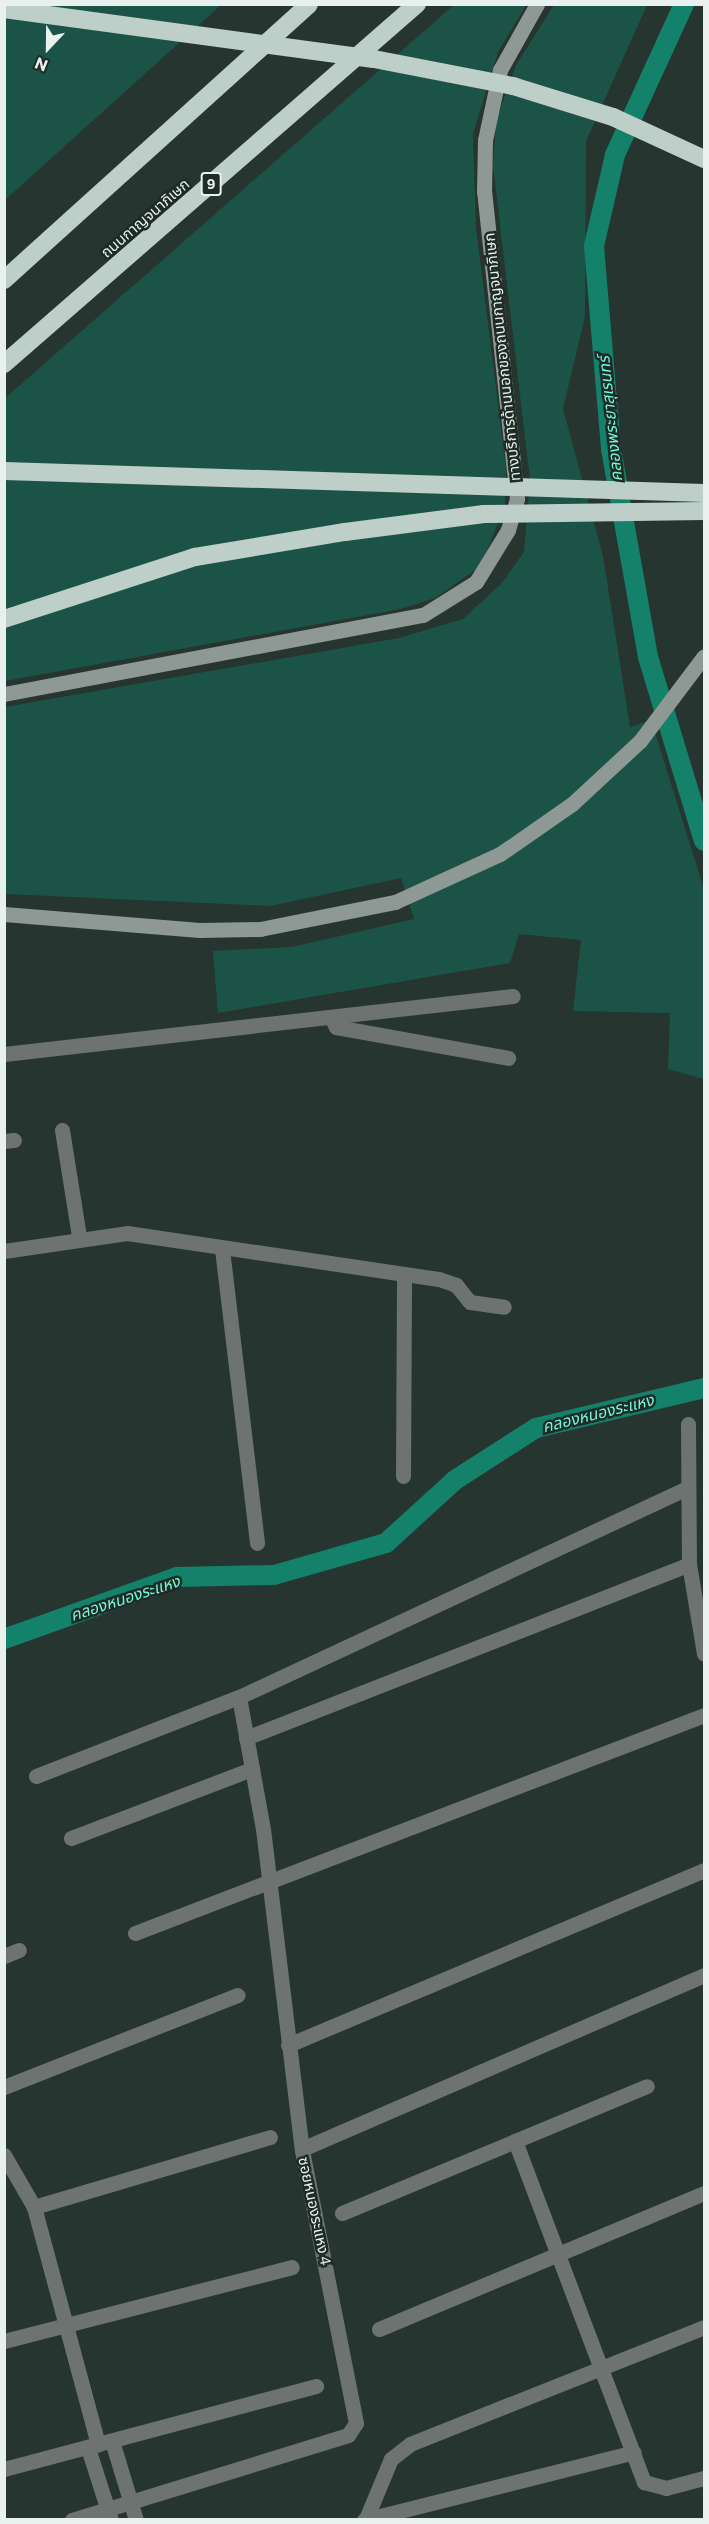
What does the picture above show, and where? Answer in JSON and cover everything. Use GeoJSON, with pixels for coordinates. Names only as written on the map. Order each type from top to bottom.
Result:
{"type":"FeatureCollection","features":[{"type":"Feature","properties":{"kind":"highway"},"geometry":{"type":"LineString","coordinates":[[4,280],[309,4]]}},
{"type":"Feature","properties":{"kind":"highway","name":"ถนนกาญจนาภิเษก"},"geometry":{"type":"LineString","coordinates":[[4,364],[417,4]]}},
{"type":"Feature","properties":{"kind":"highway"},"geometry":{"type":"LineString","coordinates":[[4,9],[374,59],[513,86],[613,117],[705,159]]}},
{"type":"Feature","properties":{"kind":"highway"},"geometry":{"type":"LineString","coordinates":[[4,471],[705,493]]}},
{"type":"Feature","properties":{"kind":"highway"},"geometry":{"type":"LineString","coordinates":[[4,619],[195,557],[345,532],[484,514],[705,511]]}},
{"type":"Feature","properties":{"kind":"main road","name":"ทางบริการด้านนอกของถนนกาญจนาภิเษก"},"geometry":{"type":"LineString","coordinates":[[4,694],[423,615],[476,582],[508,530],[518,499],[483,192],[484,140],[500,70],[537,4]]}},
{"type":"Feature","properties":{"kind":"main road"},"geometry":{"type":"LineString","coordinates":[[4,914],[199,930],[260,929],[369,910],[500,854],[542,827],[624,758],[705,656]]}},
{"type":"Feature","properties":{"kind":"street"},"geometry":{"type":"LineString","coordinates":[[4,1063],[513,996]]}},
{"type":"Feature","properties":{"kind":"street"},"geometry":{"type":"LineString","coordinates":[[4,1054],[336,1021],[508,1058]]}},
{"type":"Feature","properties":{"kind":"street"},"geometry":{"type":"LineString","coordinates":[[62,1130],[80,1236]]}},
{"type":"Feature","properties":{"kind":"street"},"geometry":{"type":"LineString","coordinates":[[4,1251],[80,1236],[127,1233],[222,1249],[439,1279],[456,1285],[470,1302],[504,1307]]}},
{"type":"Feature","properties":{"kind":"street"},"geometry":{"type":"LineString","coordinates":[[222,1249],[257,1543]]}},
{"type":"Feature","properties":{"kind":"street"},"geometry":{"type":"LineString","coordinates":[[403,1476],[404,1274]]}},
{"type":"Feature","properties":{"kind":"street"},"geometry":{"type":"LineString","coordinates":[[688,1424],[689,1564],[705,1654]]}},
{"type":"Feature","properties":{"kind":"street"},"geometry":{"type":"LineString","coordinates":[[36,1776],[239,1696],[688,1488]]}},
{"type":"Feature","properties":{"kind":"street"},"geometry":{"type":"LineString","coordinates":[[246,1738],[689,1564]]}},
{"type":"Feature","properties":{"kind":"street","name":"ซอยหนองระแหง 4"},"geometry":{"type":"LineString","coordinates":[[72,2520],[109,2515],[131,2504],[348,2435],[356,2423],[302,2149],[268,1884],[239,1696]]}},
{"type":"Feature","properties":{"kind":"street"},"geometry":{"type":"LineString","coordinates":[[135,1933],[268,1884],[705,1714]]}},
{"type":"Feature","properties":{"kind":"street"},"geometry":{"type":"LineString","coordinates":[[71,1838],[252,1769]]}},
{"type":"Feature","properties":{"kind":"street"},"geometry":{"type":"LineString","coordinates":[[288,2044],[705,1870]]}},
{"type":"Feature","properties":{"kind":"street"},"geometry":{"type":"LineString","coordinates":[[302,2149],[705,1975]]}},
{"type":"Feature","properties":{"kind":"street"},"geometry":{"type":"LineString","coordinates":[[4,2087],[237,1995]]}},
{"type":"Feature","properties":{"kind":"street"},"geometry":{"type":"LineString","coordinates":[[342,2212],[647,2086]]}},
{"type":"Feature","properties":{"kind":"street"},"geometry":{"type":"LineString","coordinates":[[34,2207],[270,2137]]}},
{"type":"Feature","properties":{"kind":"street"},"geometry":{"type":"LineString","coordinates":[[515,2141],[644,2482],[654,2488],[705,2478]]}},
{"type":"Feature","properties":{"kind":"street"},"geometry":{"type":"LineString","coordinates":[[4,2155],[34,2207],[99,2445],[109,2515]]}},
{"type":"Feature","properties":{"kind":"street"},"geometry":{"type":"LineString","coordinates":[[379,2329],[705,2193]]}},
{"type":"Feature","properties":{"kind":"street"},"geometry":{"type":"LineString","coordinates":[[4,2341],[292,2267]]}},
{"type":"Feature","properties":{"kind":"street"},"geometry":{"type":"LineString","coordinates":[[365,2519],[391,2459],[410,2444],[705,2327]]}},
{"type":"Feature","properties":{"kind":"street"},"geometry":{"type":"LineString","coordinates":[[4,2469],[316,2386]]}},
{"type":"Feature","properties":{"kind":"street"},"geometry":{"type":"LineString","coordinates":[[99,2445],[131,2504],[136,2520]]}},
{"type":"Feature","properties":{"kind":"street"},"geometry":{"type":"LineString","coordinates":[[365,2519],[634,2452]]}},
{"type":"Feature","properties":{"kind":"green space"},"geometry":{"type":"Polygon","coordinates":[[[5,5],[221,5],[5,200],[5,5]]]}},
{"type":"Feature","properties":{"kind":"green space"},"geometry":{"type":"Polygon","coordinates":[[[454,5],[526,5],[498,52],[473,134],[476,228],[506,469],[505,505],[481,566],[435,598],[401,609],[5,681],[4,399],[454,5]]]}},
{"type":"Feature","properties":{"kind":"green space"},"geometry":{"type":"Polygon","coordinates":[[[554,5],[647,5],[586,141],[585,316],[563,409],[603,556],[630,727],[651,720],[704,889],[704,1079],[668,1069],[670,1013],[573,1011],[581,940],[519,934],[510,963],[218,1013],[213,951],[292,947],[414,919],[401,878],[270,906],[5,894],[5,707],[399,638],[463,619],[502,583],[524,552],[530,480],[493,165],[496,121],[516,65],[554,5]]]}},
{"type":"Feature","properties":{"kind":"waterway","name":"คลองพระยาสุเรนทร์"},"geometry":{"type":"LineString","coordinates":[[684,4],[615,155],[594,246],[611,449],[648,657],[704,841]]}},
{"type":"Feature","properties":{"kind":"waterway","name":"คลองหนองระแหง"},"geometry":{"type":"LineString","coordinates":[[4,1639],[177,1577],[274,1575],[386,1543],[455,1480],[536,1428],[704,1388]]}}]}
